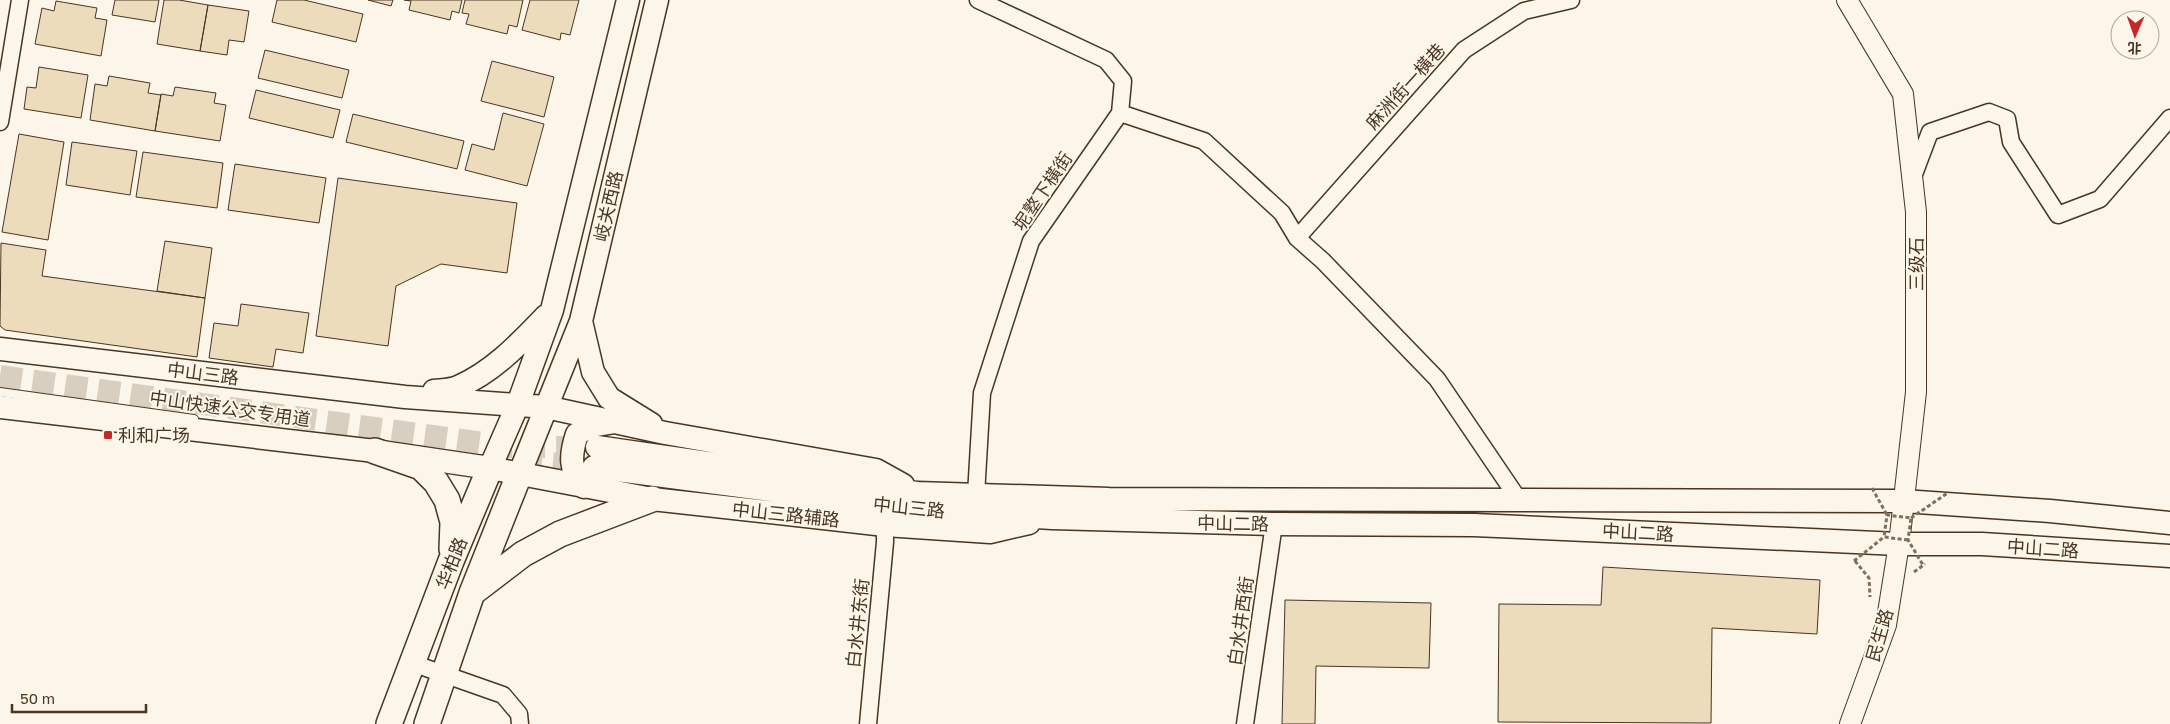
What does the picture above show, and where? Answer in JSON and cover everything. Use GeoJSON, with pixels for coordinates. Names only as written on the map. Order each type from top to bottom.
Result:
{"type":"FeatureCollection","features":[{"type":"Feature","properties":{"kind":"main road","name":"岐关西路"},"geometry":{"type":"LineString","coordinates":[[518,404],[552,310],[628,0]]}},
{"type":"Feature","properties":{"kind":"main road","name":"岐关西路"},"geometry":{"type":"LineString","coordinates":[[546,407],[582,321],[657,0]]}},
{"type":"Feature","properties":{"kind":"main road"},"geometry":{"type":"LineString","coordinates":[[405,397],[456,388],[484,372],[515,348],[552,310]]}},
{"type":"Feature","properties":{"kind":"main road"},"geometry":{"type":"LineString","coordinates":[[582,321],[593,372],[609,398],[665,433]]}},
{"type":"Feature","properties":{"kind":"main road","name":"中山三路"},"geometry":{"type":"LineString","coordinates":[[0,349],[405,397]]}},
{"type":"Feature","properties":{"kind":"main road"},"geometry":{"type":"LineString","coordinates":[[405,397],[546,407],[665,433],[876,470],[917,493]]}},
{"type":"Feature","properties":{"kind":"main road","name":"华柏路"},"geometry":{"type":"LineString","coordinates":[[389,724],[451,560],[518,404]]}},
{"type":"Feature","properties":{"kind":"main road"},"geometry":{"type":"LineString","coordinates":[[0,407],[375,451],[421,467],[436,482],[447,500],[453,522],[451,560]]}},
{"type":"Feature","properties":{"kind":"main road","name":"华柏路"},"geometry":{"type":"LineString","coordinates":[[427,724],[472,593],[546,407]]}},
{"type":"Feature","properties":{"kind":"main road"},"geometry":{"type":"LineString","coordinates":[[592,467],[576,478],[571,462],[572,449],[577,434],[591,426],[615,422]]}},
{"type":"Feature","properties":{"kind":"main road","name":"中山三路辅路"},"geometry":{"type":"LineString","coordinates":[[375,451],[490,468],[520,475],[592,467],[652,499],[885,525],[990,532],[1052,518]]}},
{"type":"Feature","properties":{"kind":"main road","name":"中山三路"},"geometry":{"type":"LineString","coordinates":[[592,467],[917,493],[976,495],[1107,509]]}},
{"type":"Feature","properties":{"kind":"main road","name":"中山三路"},"geometry":{"type":"LineString","coordinates":[[592,467],[915,509],[1052,518],[1107,509]]}},
{"type":"Feature","properties":{"kind":"main road"},"geometry":{"type":"LineString","coordinates":[[472,593],[531,550],[575,528],[652,499]]}},
{"type":"Feature","properties":{"kind":"main road","name":"中山二路"},"geometry":{"type":"LineString","coordinates":[[1107,509],[1519,500],[1901,512],[2050,511],[2170,523]]}},
{"type":"Feature","properties":{"kind":"main road","name":"中山二路"},"geometry":{"type":"LineString","coordinates":[[1107,509],[1274,524],[1474,525],[1897,540],[2170,556]]}},
{"type":"Feature","properties":{"kind":"street"},"geometry":{"type":"LineString","coordinates":[[0,122],[20,0]]}},
{"type":"Feature","properties":{"kind":"street"},"geometry":{"type":"LineString","coordinates":[[978,0],[1106,60],[1123,81],[1120,114],[1204,141],[1282,213],[1297,238],[1323,260],[1437,379],[1519,500]]}},
{"type":"Feature","properties":{"kind":"street","name":"麻洲街一橫巷"},"geometry":{"type":"LineString","coordinates":[[1297,238],[1464,50],[1524,11],[1571,0]]}},
{"type":"Feature","properties":{"kind":"street","name":"三级石"},"geometry":{"type":"LineString","coordinates":[[1847,0],[1903,94],[1916,212],[1916,392],[1897,540]]}},
{"type":"Feature","properties":{"kind":"street"},"geometry":{"type":"LineString","coordinates":[[1912,179],[1930,132],[1989,112],[2007,119],[2011,142],[2058,215],[2100,199],[2170,118]]}},
{"type":"Feature","properties":{"kind":"street","name":"坭墪下橫街"},"geometry":{"type":"LineString","coordinates":[[976,495],[982,393],[1031,240],[1120,114]]}},
{"type":"Feature","properties":{"kind":"street","name":"白水井西街"},"geometry":{"type":"LineString","coordinates":[[1245,724],[1274,524]]}},
{"type":"Feature","properties":{"kind":"street","name":"白水井东街"},"geometry":{"type":"LineString","coordinates":[[868,724],[886,542],[885,525]]}},
{"type":"Feature","properties":{"kind":"street","name":"民生路"},"geometry":{"type":"LineString","coordinates":[[1850,724],[1886,625],[1897,540]]}},
{"type":"Feature","properties":{"kind":"street"},"geometry":{"type":"LineString","coordinates":[[412,663],[445,673],[503,695],[519,714],[520,724]]}},
{"type":"Feature","properties":{"kind":"lane","name":"中山快速公交专用道"},"geometry":{"type":"LineString","coordinates":[[0,357],[184,380]]}},
{"type":"Feature","properties":{"kind":"lane","name":"中山快速公交专用道"},"geometry":{"type":"LineString","coordinates":[[0,392],[206,420]]}},
{"type":"Feature","properties":{"kind":"lane","name":"中山快速公交专用道"},"geometry":{"type":"LineString","coordinates":[[329,397],[396,403],[464,400]]}},
{"type":"Feature","properties":{"kind":"lane","name":"中山快速公交专用道"},"geometry":{"type":"LineString","coordinates":[[314,435],[422,450],[454,463]]}},
{"type":"Feature","properties":{"kind":"path"},"geometry":{"type":"LineString","coordinates":[[1872,488],[1878,482]]}},
{"type":"Feature","properties":{"kind":"path"},"geometry":{"type":"LineString","coordinates":[[1941,487],[1948,492]]}},
{"type":"Feature","properties":{"kind":"path"},"geometry":{"type":"LineString","coordinates":[[1865,488],[1872,488],[1901,512]]}},
{"type":"Feature","properties":{"kind":"path"},"geometry":{"type":"LineString","coordinates":[[1901,512],[1948,492],[1958,492]]}},
{"type":"Feature","properties":{"kind":"path"},"geometry":{"type":"LineString","coordinates":[[1897,540],[1901,512]]}},
{"type":"Feature","properties":{"kind":"path"},"geometry":{"type":"LineString","coordinates":[[1897,540],[1901,512]]}},
{"type":"Feature","properties":{"kind":"path"},"geometry":{"type":"LineString","coordinates":[[1854,561],[1897,540]]}},
{"type":"Feature","properties":{"kind":"path"},"geometry":{"type":"LineString","coordinates":[[1897,540],[1923,565]]}},
{"type":"Feature","properties":{"kind":"path"},"geometry":{"type":"LineString","coordinates":[[1849,556],[1869,578],[1871,602]]}},
{"type":"Feature","properties":{"kind":"path"},"geometry":{"type":"LineString","coordinates":[[1910,576],[1923,565],[1932,561]]}},
{"type":"Feature","properties":{"kind":"building"},"geometry":{"type":"Polygon","coordinates":[[[115,0],[159,0],[155,22],[112,15],[115,0]]]}},
{"type":"Feature","properties":{"kind":"building"},"geometry":{"type":"Polygon","coordinates":[[[164,0],[179,0],[208,5],[200,51],[157,44],[164,0]]]}},
{"type":"Feature","properties":{"kind":"building"},"geometry":{"type":"Polygon","coordinates":[[[277,0],[304,0],[363,14],[356,42],[272,22],[277,0]]]}},
{"type":"Feature","properties":{"kind":"building"},"geometry":{"type":"Polygon","coordinates":[[[368,0],[393,0],[391,6],[368,0]]]}},
{"type":"Feature","properties":{"kind":"building"},"geometry":{"type":"Polygon","coordinates":[[[404,0],[462,0],[459,13],[452,11],[450,20],[409,10],[411,1],[404,0]]]}},
{"type":"Feature","properties":{"kind":"building"},"geometry":{"type":"Polygon","coordinates":[[[465,0],[523,0],[517,27],[509,25],[507,34],[466,24],[469,14],[462,13],[465,0]]]}},
{"type":"Feature","properties":{"kind":"building"},"geometry":{"type":"Polygon","coordinates":[[[530,0],[579,0],[570,35],[561,33],[560,40],[522,30],[530,0]]]}},
{"type":"Feature","properties":{"kind":"building"},"geometry":{"type":"Polygon","coordinates":[[[56,1],[97,8],[95,18],[107,20],[101,56],[35,44],[42,8],[54,11],[56,1]]]}},
{"type":"Feature","properties":{"kind":"building"},"geometry":{"type":"Polygon","coordinates":[[[208,5],[249,11],[244,42],[229,40],[227,55],[200,51],[208,5]]]}},
{"type":"Feature","properties":{"kind":"building"},"geometry":{"type":"Polygon","coordinates":[[[265,50],[349,70],[342,98],[258,78],[265,50]]]}},
{"type":"Feature","properties":{"kind":"building"},"geometry":{"type":"Polygon","coordinates":[[[492,61],[554,77],[544,117],[481,101],[492,61]]]}},
{"type":"Feature","properties":{"kind":"building"},"geometry":{"type":"Polygon","coordinates":[[[39,67],[88,75],[81,118],[24,109],[27,87],[36,88],[39,67]]]}},
{"type":"Feature","properties":{"kind":"building"},"geometry":{"type":"Polygon","coordinates":[[[109,76],[150,83],[148,93],[161,95],[155,131],[90,120],[95,84],[107,86],[109,76]]]}},
{"type":"Feature","properties":{"kind":"building"},"geometry":{"type":"Polygon","coordinates":[[[175,87],[216,93],[214,103],[226,105],[220,141],[155,131],[161,94],[173,96],[175,87]]]}},
{"type":"Feature","properties":{"kind":"building"},"geometry":{"type":"Polygon","coordinates":[[[256,90],[340,110],[333,138],[249,118],[256,90]]]}},
{"type":"Feature","properties":{"kind":"building"},"geometry":{"type":"Polygon","coordinates":[[[503,113],[544,124],[527,186],[465,170],[472,144],[494,150],[503,113]]]}},
{"type":"Feature","properties":{"kind":"building"},"geometry":{"type":"Polygon","coordinates":[[[353,114],[464,141],[457,169],[346,142],[353,114]]]}},
{"type":"Feature","properties":{"kind":"building"},"geometry":{"type":"Polygon","coordinates":[[[19,134],[64,142],[48,240],[2,232],[19,134]]]}},
{"type":"Feature","properties":{"kind":"building"},"geometry":{"type":"Polygon","coordinates":[[[72,142],[137,151],[130,195],[66,185],[72,142]]]}},
{"type":"Feature","properties":{"kind":"building"},"geometry":{"type":"Polygon","coordinates":[[[143,152],[223,163],[217,208],[136,197],[143,152]]]}},
{"type":"Feature","properties":{"kind":"building"},"geometry":{"type":"Polygon","coordinates":[[[235,164],[326,178],[319,223],[228,210],[235,164]]]}},
{"type":"Feature","properties":{"kind":"building"},"geometry":{"type":"Polygon","coordinates":[[[338,178],[517,203],[507,273],[441,264],[396,286],[388,346],[316,336],[338,178]]]}},
{"type":"Feature","properties":{"kind":"building"},"geometry":{"type":"Polygon","coordinates":[[[165,241],[212,248],[205,298],[157,291],[165,241]]]}},
{"type":"Feature","properties":{"kind":"building"},"geometry":{"type":"Polygon","coordinates":[[[1,243],[46,250],[42,276],[205,298],[197,357],[5,330],[0,326],[1,243]]]}},
{"type":"Feature","properties":{"kind":"building"},"geometry":{"type":"Polygon","coordinates":[[[241,304],[309,313],[303,353],[276,349],[273,367],[209,358],[214,323],[238,326],[241,304]]]}},
{"type":"Feature","properties":{"kind":"building"},"geometry":{"type":"Polygon","coordinates":[[[1603,567],[1820,580],[1817,634],[1712,628],[1711,723],[1498,722],[1499,604],[1601,605],[1603,567]]]}},
{"type":"Feature","properties":{"kind":"building"},"geometry":{"type":"Polygon","coordinates":[[[1285,600],[1431,603],[1429,668],[1316,666],[1315,724],[1282,724],[1285,600]]]}},
{"type":"Feature","properties":{"kind":"tunnel"},"geometry":{"type":"LineString","coordinates":[[0,376],[512,447],[597,447]]}},
{"type":"Feature","properties":{"kind":"tunnel"},"geometry":{"type":"LineString","coordinates":[[520,460],[591,467]]}},
{"type":"Feature","properties":{"kind":"place","name":"利和广场"},"geometry":{"type":"Point","coordinates":[108,435]}}]}
